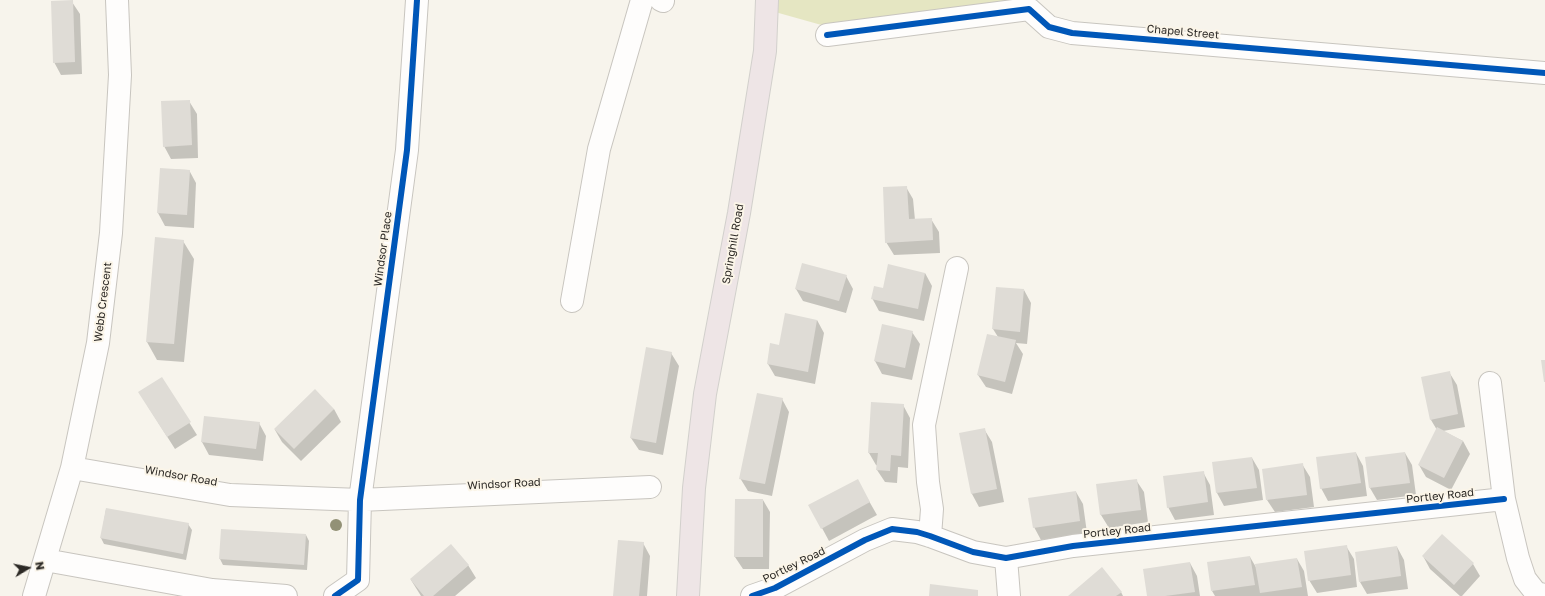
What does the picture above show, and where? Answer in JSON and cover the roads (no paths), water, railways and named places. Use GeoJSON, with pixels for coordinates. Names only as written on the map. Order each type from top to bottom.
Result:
{"type":"FeatureCollection","features":[{"type":"Feature","properties":{"kind":"main road","name":"Springhill Road"},"geometry":{"type":"LineString","coordinates":[[688,596],[694,488],[705,394],[739,213],[765,51],[767,0]]}},
{"type":"Feature","properties":{"kind":"street","name":"Webb Crescent"},"geometry":{"type":"LineString","coordinates":[[34,596],[72,468],[98,343],[111,233],[120,75],[118,0]]}},
{"type":"Feature","properties":{"kind":"street","name":"Windsor Place"},"geometry":{"type":"LineString","coordinates":[[360,500],[407,150],[417,0]]}},
{"type":"Feature","properties":{"kind":"street"},"geometry":{"type":"LineString","coordinates":[[572,301],[599,149],[655,0]]}},
{"type":"Feature","properties":{"kind":"street","name":"Chapel Street"},"geometry":{"type":"LineString","coordinates":[[827,35],[1031,5],[1049,27],[1072,33],[1545,73]]}},
{"type":"Feature","properties":{"kind":"street"},"geometry":{"type":"LineString","coordinates":[[930,536],[932,509],[928,482],[924,425],[957,268]]}},
{"type":"Feature","properties":{"kind":"street"},"geometry":{"type":"LineString","coordinates":[[1490,383],[1504,499],[1518,558],[1525,579],[1539,594]]}},
{"type":"Feature","properties":{"kind":"street","name":"Windsor Road"},"geometry":{"type":"LineString","coordinates":[[72,468],[230,495],[360,500],[650,487]]}},
{"type":"Feature","properties":{"kind":"street","name":"Portley Road"},"geometry":{"type":"LineString","coordinates":[[752,596],[775,588],[865,540],[892,529],[917,532],[973,552],[1006,558],[1073,546],[1504,499]]}},
{"type":"Feature","properties":{"kind":"street"},"geometry":{"type":"LineString","coordinates":[[335,596],[358,580],[360,500]]}},
{"type":"Feature","properties":{"kind":"street"},"geometry":{"type":"LineString","coordinates":[[1006,558],[1009,596]]}},
{"type":"Feature","properties":{"kind":"street"},"geometry":{"type":"LineString","coordinates":[[45,560],[212,590],[286,596]]}}]}
